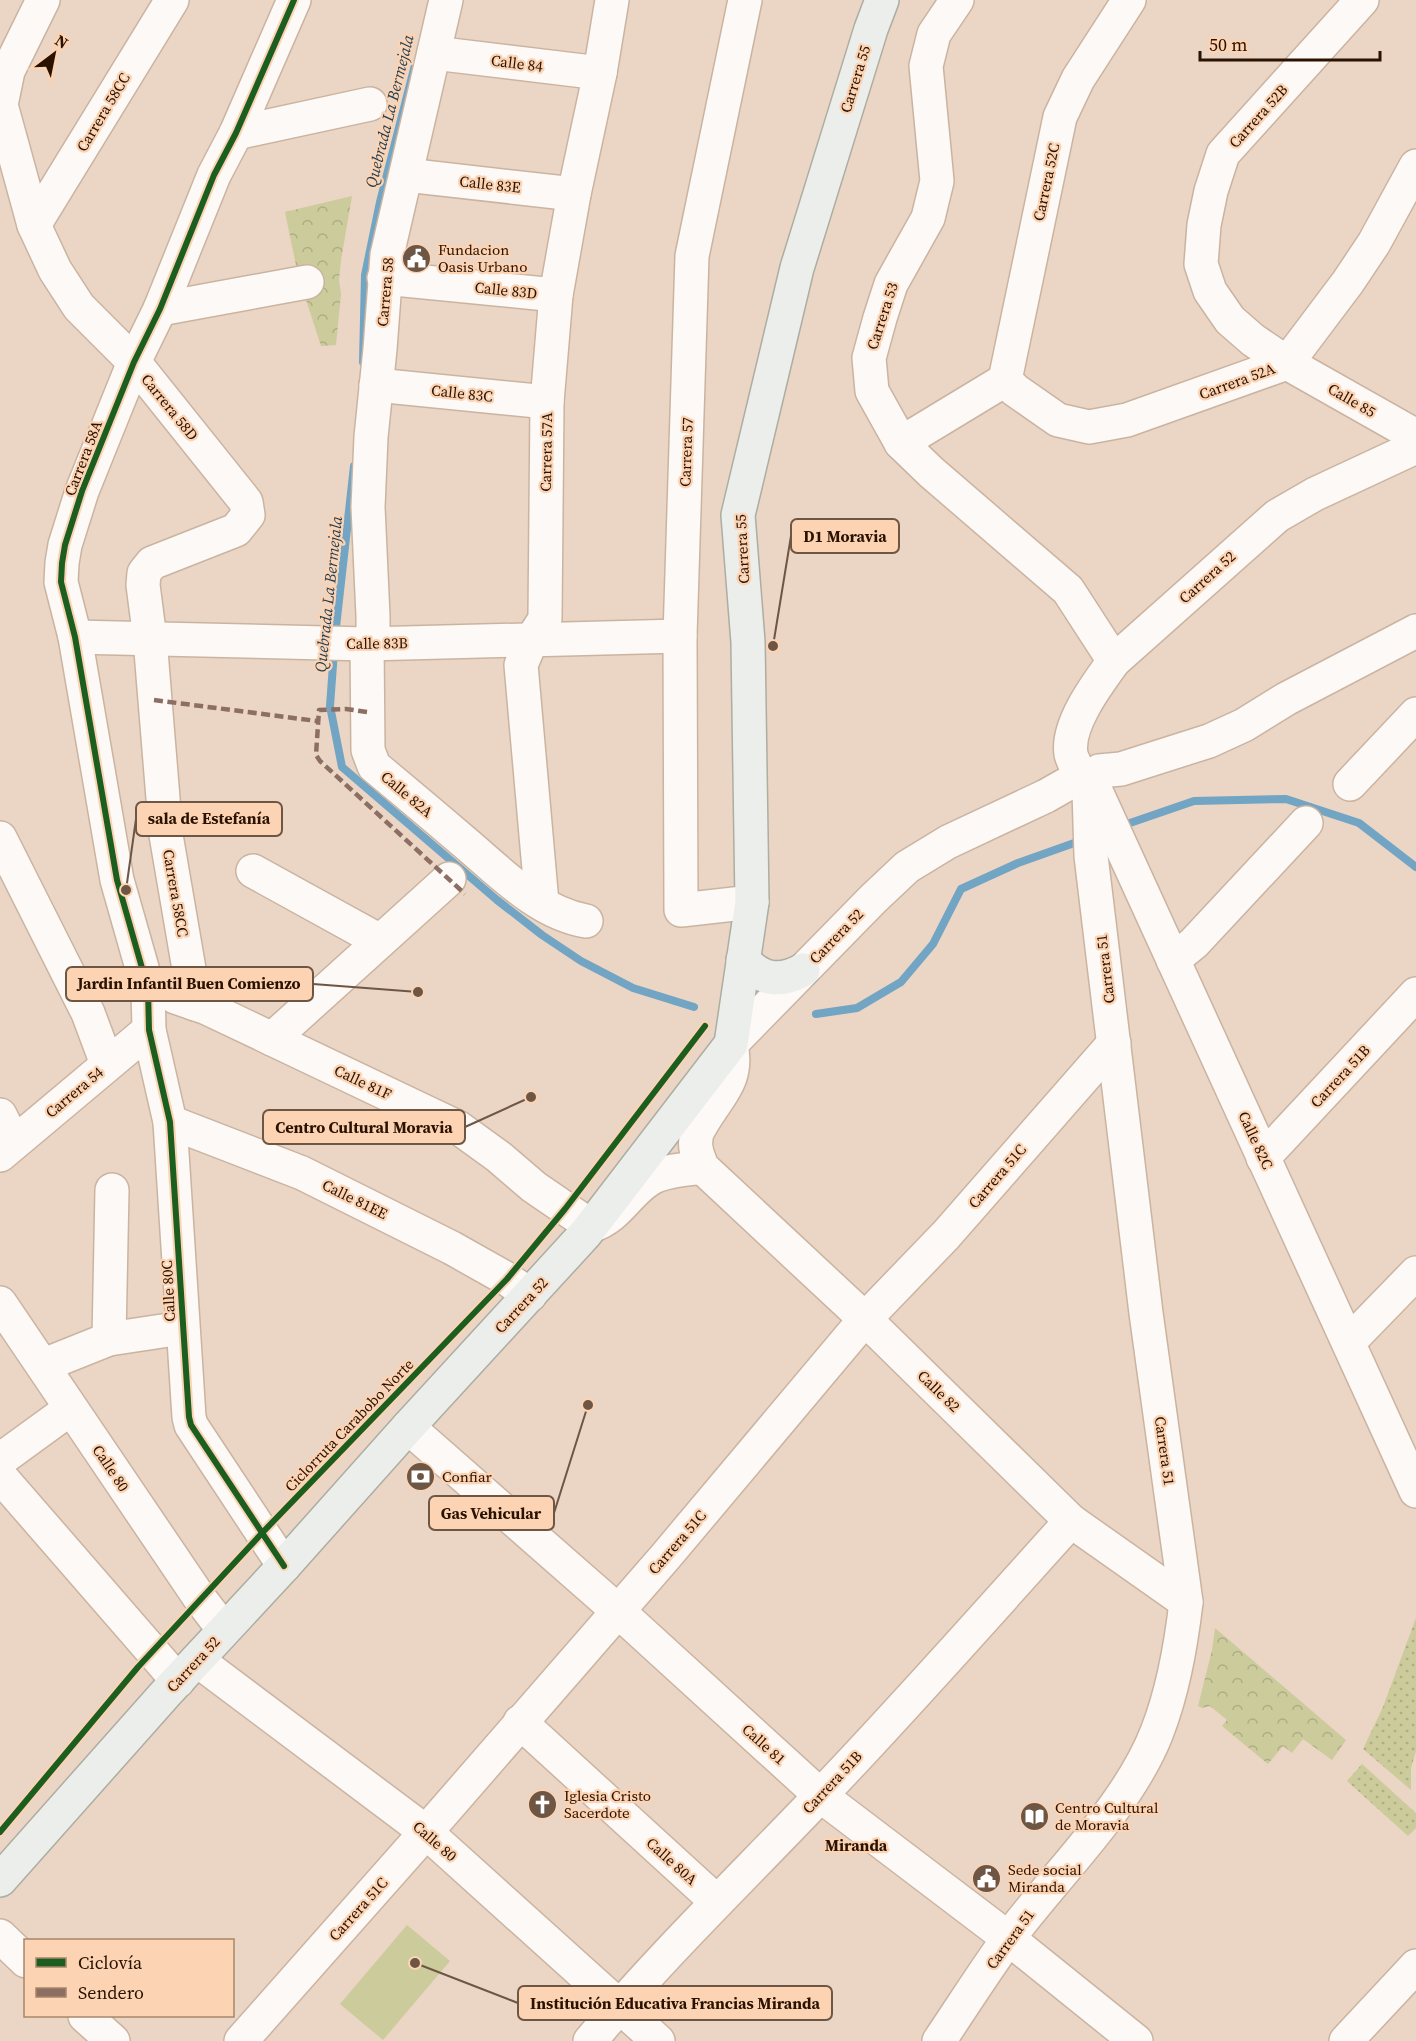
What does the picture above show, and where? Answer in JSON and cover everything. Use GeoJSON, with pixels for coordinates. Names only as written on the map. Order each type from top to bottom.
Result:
{"type":"FeatureCollection","features":[{"type":"Feature","properties":{"kind":"main road","name":"Carrera 55"},"geometry":{"type":"LineString","coordinates":[[731,1044],[752,902],[748,642],[738,514],[797,268],[882,0]]}},
{"type":"Feature","properties":{"kind":"main road"},"geometry":{"type":"LineString","coordinates":[[743,960],[753,970],[764,976],[778,979],[792,977],[803,970]]}},
{"type":"Feature","properties":{"kind":"main road","name":"Carrera 52"},"geometry":{"type":"LineString","coordinates":[[0,1880],[591,1226],[731,1044]]}},
{"type":"Feature","properties":{"kind":"street","name":"Carrera 58D"},"geometry":{"type":"LineString","coordinates":[[43,0],[8,71],[1,105],[34,225],[55,270],[79,307],[134,362],[246,502],[248,515],[236,530],[152,563],[144,573],[143,585],[150,639]]}},
{"type":"Feature","properties":{"kind":"street","name":"Carrera 58CC"},"geometry":{"type":"LineString","coordinates":[[34,225],[172,0]]}},
{"type":"Feature","properties":{"kind":"street","name":"Carrera 58A"},"geometry":{"type":"LineString","coordinates":[[148,989],[117,880],[75,637],[61,582],[65,545],[82,491],[134,362],[160,309],[214,175],[237,133],[294,0]]}},
{"type":"Feature","properties":{"kind":"street","name":"Carrera 58"},"geometry":{"type":"LineString","coordinates":[[373,590],[368,507],[370,437],[384,278],[387,255],[446,0]]}},
{"type":"Feature","properties":{"kind":"street","name":"Carrera 57A"},"geometry":{"type":"LineString","coordinates":[[542,903],[522,665],[531,640],[544,619],[547,402],[556,295],[574,194],[600,73],[612,0]]}},
{"type":"Feature","properties":{"kind":"street","name":"Carrera 57"},"geometry":{"type":"LineString","coordinates":[[745,0],[692,256],[680,636],[681,910],[752,902]]}},
{"type":"Feature","properties":{"kind":"street","name":"Carrera 53"},"geometry":{"type":"LineString","coordinates":[[957,0],[934,34],[926,66],[937,181],[928,218],[891,284],[869,358],[872,391],[901,443],[931,472],[1068,590],[1114,661]]}},
{"type":"Feature","properties":{"kind":"street","name":"Carrera 52C"},"geometry":{"type":"LineString","coordinates":[[1005,380],[1060,117],[1078,79],[1129,0]]}},
{"type":"Feature","properties":{"kind":"street","name":"Carrera 52B"},"geometry":{"type":"LineString","coordinates":[[1287,363],[1252,340],[1230,320],[1210,291],[1202,264],[1204,225],[1211,191],[1223,154],[1362,0]]}},
{"type":"Feature","properties":{"kind":"street","name":"Calle 84"},"geometry":{"type":"LineString","coordinates":[[434,53],[600,73]]}},
{"type":"Feature","properties":{"kind":"street"},"geometry":{"type":"LineString","coordinates":[[237,133],[370,104]]}},
{"type":"Feature","properties":{"kind":"street","name":"Carrera 52A"},"geometry":{"type":"LineString","coordinates":[[1005,380],[1021,396],[1058,420],[1089,427],[1127,420],[1287,363],[1348,282],[1374,243],[1416,166]]}},
{"type":"Feature","properties":{"kind":"street","name":"Calle 83E"},"geometry":{"type":"LineString","coordinates":[[406,175],[574,194]]}},
{"type":"Feature","properties":{"kind":"street","name":"Calle 83D"},"geometry":{"type":"LineString","coordinates":[[384,278],[556,295]]}},
{"type":"Feature","properties":{"kind":"street"},"geometry":{"type":"LineString","coordinates":[[160,309],[308,282]]}},
{"type":"Feature","properties":{"kind":"street","name":"Calle 85"},"geometry":{"type":"LineString","coordinates":[[1287,363],[1416,436]]}},
{"type":"Feature","properties":{"kind":"street"},"geometry":{"type":"LineString","coordinates":[[901,443],[1005,380]]}},
{"type":"Feature","properties":{"kind":"street","name":"Calle 83C"},"geometry":{"type":"LineString","coordinates":[[376,385],[547,402]]}},
{"type":"Feature","properties":{"kind":"street","name":"Carrera 52"},"geometry":{"type":"LineString","coordinates":[[731,1044],[907,867],[948,842],[1087,780],[1071,752],[1073,735],[1091,694],[1114,661],[1277,516],[1315,494],[1416,447]]}},
{"type":"Feature","properties":{"kind":"street","name":"Calle 82A"},"geometry":{"type":"LineString","coordinates":[[373,590],[373,632],[343,644],[368,750],[375,766],[511,882],[569,918],[586,921]]}},
{"type":"Feature","properties":{"kind":"street"},"geometry":{"type":"LineString","coordinates":[[1087,780],[1227,733],[1416,631]]}},
{"type":"Feature","properties":{"kind":"street","name":"Calle 83B"},"geometry":{"type":"LineString","coordinates":[[75,637],[343,644],[680,636]]}},
{"type":"Feature","properties":{"kind":"street","name":"Carrera 58CC"},"geometry":{"type":"LineString","coordinates":[[150,639],[166,835],[195,1004]]}},
{"type":"Feature","properties":{"kind":"street"},"geometry":{"type":"LineString","coordinates":[[1350,783],[1416,714]]}},
{"type":"Feature","properties":{"kind":"street","name":"Calle 82C"},"geometry":{"type":"LineString","coordinates":[[1087,780],[1173,960],[1416,1491]]}},
{"type":"Feature","properties":{"kind":"street","name":"Carrera 51"},"geometry":{"type":"LineString","coordinates":[[939,2041],[1008,1938],[1096,1830],[1132,1779],[1149,1748],[1164,1710],[1182,1635],[1186,1602],[1147,1323],[1091,856],[1087,780]]}},
{"type":"Feature","properties":{"kind":"street"},"geometry":{"type":"LineString","coordinates":[[1173,960],[1194,944],[1306,823]]}},
{"type":"Feature","properties":{"kind":"street"},"geometry":{"type":"LineString","coordinates":[[0,838],[88,1013],[107,1064]]}},
{"type":"Feature","properties":{"kind":"street"},"geometry":{"type":"LineString","coordinates":[[253,871],[380,941]]}},
{"type":"Feature","properties":{"kind":"street"},"geometry":{"type":"LineString","coordinates":[[272,1039],[449,879]]}},
{"type":"Feature","properties":{"kind":"street","name":"Calle 81F"},"geometry":{"type":"LineString","coordinates":[[148,989],[207,1008],[459,1128],[534,1186],[591,1226]]}},
{"type":"Feature","properties":{"kind":"street","name":"Calle 80C"},"geometry":{"type":"LineString","coordinates":[[148,989],[149,1030],[170,1122],[190,1425],[284,1566]]}},
{"type":"Feature","properties":{"kind":"street","name":"Carrera 51B"},"geometry":{"type":"LineString","coordinates":[[1263,1158],[1416,994]]}},
{"type":"Feature","properties":{"kind":"street","name":"Carrera 54"},"geometry":{"type":"LineString","coordinates":[[5,1138],[107,1064],[149,1030]]}},
{"type":"Feature","properties":{"kind":"street","name":"Carrera 51C"},"geometry":{"type":"LineString","coordinates":[[241,2041],[618,1611],[866,1319],[946,1235],[1114,1043]]}},
{"type":"Feature","properties":{"kind":"street"},"geometry":{"type":"LineString","coordinates":[[591,1226],[608,1219],[650,1179],[667,1173],[702,1167],[695,1140],[708,1114],[727,1087],[734,1069],[731,1044]]}},
{"type":"Feature","properties":{"kind":"street","name":"Calle 81EE"},"geometry":{"type":"LineString","coordinates":[[170,1122],[302,1173],[452,1248],[530,1295]]}},
{"type":"Feature","properties":{"kind":"street","name":"Calle 82"},"geometry":{"type":"LineString","coordinates":[[702,1167],[866,1319],[1071,1521],[1186,1602]]}},
{"type":"Feature","properties":{"kind":"street"},"geometry":{"type":"LineString","coordinates":[[110,1339],[112,1190]]}},
{"type":"Feature","properties":{"kind":"street"},"geometry":{"type":"LineString","coordinates":[[1349,1342],[1416,1273]]}},
{"type":"Feature","properties":{"kind":"street","name":"Calle 80"},"geometry":{"type":"LineString","coordinates":[[0,1303],[44,1365],[70,1409],[224,1630]]}},
{"type":"Feature","properties":{"kind":"street"},"geometry":{"type":"LineString","coordinates":[[44,1365],[110,1339],[182,1328]]}},
{"type":"Feature","properties":{"kind":"street"},"geometry":{"type":"LineString","coordinates":[[0,1460],[70,1409]]}},
{"type":"Feature","properties":{"kind":"street","name":"Calle 81"},"geometry":{"type":"LineString","coordinates":[[408,1427],[618,1611],[821,1796],[1008,1938],[1136,2041]]}},
{"type":"Feature","properties":{"kind":"street","name":"Calle 80"},"geometry":{"type":"LineString","coordinates":[[0,1476],[188,1670],[426,1832],[658,2041]]}},
{"type":"Feature","properties":{"kind":"street","name":"Carrera 51B"},"geometry":{"type":"LineString","coordinates":[[590,2041],[618,2007],[717,1902],[821,1796],[1071,1521]]}},
{"type":"Feature","properties":{"kind":"street","name":"Calle 80A"},"geometry":{"type":"LineString","coordinates":[[520,1722],[717,1902]]}},
{"type":"Feature","properties":{"kind":"street"},"geometry":{"type":"LineString","coordinates":[[0,1936],[24,1959]]}},
{"type":"Feature","properties":{"kind":"street"},"geometry":{"type":"LineString","coordinates":[[1346,2041],[1416,1966]]}},
{"type":"Feature","properties":{"kind":"street"},"geometry":{"type":"LineString","coordinates":[[86,2017],[113,2041]]}},
{"type":"Feature","properties":{"kind":"green space"},"geometry":{"type":"Polygon","coordinates":[[[352,196],[341,260],[339,280],[341,294],[336,345],[321,346],[298,275],[285,212],[352,196]]]}},
{"type":"Feature","properties":{"kind":"green space"},"geometry":{"type":"Polygon","coordinates":[[[1416,1618],[1416,1751],[1411,1768],[1411,1790],[1363,1749],[1383,1707],[1416,1618]]]}},
{"type":"Feature","properties":{"kind":"green space"},"geometry":{"type":"Polygon","coordinates":[[[1215,1628],[1346,1740],[1332,1760],[1303,1739],[1292,1753],[1283,1746],[1268,1764],[1222,1726],[1227,1720],[1210,1706],[1202,1708],[1198,1706],[1215,1628]]]}},
{"type":"Feature","properties":{"kind":"green space"},"geometry":{"type":"Polygon","coordinates":[[[1362,1764],[1416,1813],[1416,1828],[1408,1836],[1347,1781],[1362,1764]]]}},
{"type":"Feature","properties":{"kind":"green space"},"geometry":{"type":"Polygon","coordinates":[[[407,1925],[450,1961],[383,2040],[340,2004],[407,1925]]]}},
{"type":"Feature","properties":{"kind":"waterway","name":"Quebrada La Bermejala"},"geometry":{"type":"LineString","coordinates":[[363,362],[365,275],[380,202],[415,65]]}},
{"type":"Feature","properties":{"kind":"waterway","name":"Quebrada La Bermejala"},"geometry":{"type":"LineString","coordinates":[[335,636],[354,466]]}},
{"type":"Feature","properties":{"kind":"waterway","name":"Quebrada La Bermejala"},"geometry":{"type":"LineString","coordinates":[[334,651],[330,706],[342,767],[497,900],[542,935],[581,961],[633,988],[694,1007]]}},
{"type":"Feature","properties":{"kind":"waterway","name":"Quebrada La Bermejala"},"geometry":{"type":"LineString","coordinates":[[1130,823],[1194,801],[1286,799],[1359,823],[1416,867]]}},
{"type":"Feature","properties":{"kind":"waterway","name":"Quebrada La Bermejala"},"geometry":{"type":"LineString","coordinates":[[816,1014],[857,1008],[901,982],[933,944],[961,889],[1018,863],[1077,842]]}},
{"type":"Feature","properties":{"kind":"marked path"},"geometry":{"type":"LineString","coordinates":[[154,700],[317,721]]}},
{"type":"Feature","properties":{"kind":"marked path"},"geometry":{"type":"LineString","coordinates":[[367,712],[346,709],[319,710],[316,755],[465,894]]}},
{"type":"Feature","properties":{"kind":"cycle path"},"geometry":{"type":"LineString","coordinates":[[284,1566],[191,1425],[189,1417],[170,1122],[149,1030],[148,989],[117,880],[75,637],[61,582],[65,545],[82,491],[134,362],[160,309],[214,175],[236,133],[294,0]]}},
{"type":"Feature","properties":{"kind":"cycle path","name":"Ciclorruta Carabobo Norte"},"geometry":{"type":"LineString","coordinates":[[0,1832],[138,1667],[263,1532],[507,1279],[565,1209],[705,1026]]}},
{"type":"Feature","properties":{"kind":"place","name":"Fundacion Oasis Urbano"},"geometry":{"type":"Point","coordinates":[417,258]}},
{"type":"Feature","properties":{"kind":"place","name":"D1 Moravia"},"geometry":{"type":"Point","coordinates":[773,646]}},
{"type":"Feature","properties":{"kind":"place","name":"sala de Estefanía"},"geometry":{"type":"Point","coordinates":[126,890]}},
{"type":"Feature","properties":{"kind":"place","name":"Jardin Infantil Buen Comienzo"},"geometry":{"type":"Point","coordinates":[418,992]}},
{"type":"Feature","properties":{"kind":"place","name":"Centro Cultural Moravia"},"geometry":{"type":"Point","coordinates":[531,1097]}},
{"type":"Feature","properties":{"kind":"place","name":"Gas Vehicular"},"geometry":{"type":"Point","coordinates":[588,1405]}},
{"type":"Feature","properties":{"kind":"place","name":"Confiar"},"geometry":{"type":"Point","coordinates":[421,1476]}},
{"type":"Feature","properties":{"kind":"place","name":"Iglesia Cristo Sacerdote"},"geometry":{"type":"Point","coordinates":[543,1804]}},
{"type":"Feature","properties":{"kind":"place","name":"Centro Cultural de Moravia"},"geometry":{"type":"Point","coordinates":[1034,1816]}},
{"type":"Feature","properties":{"kind":"place","name":"Sede social Miranda"},"geometry":{"type":"Point","coordinates":[987,1878]}},
{"type":"Feature","properties":{"kind":"place","name":"Institución Educativa Francias Miranda"},"geometry":{"type":"Point","coordinates":[415,1963]}},
{"type":"Feature","properties":{"kind":"district","name":"Miranda"},"geometry":{"type":"Point","coordinates":[856,1845]}}]}
